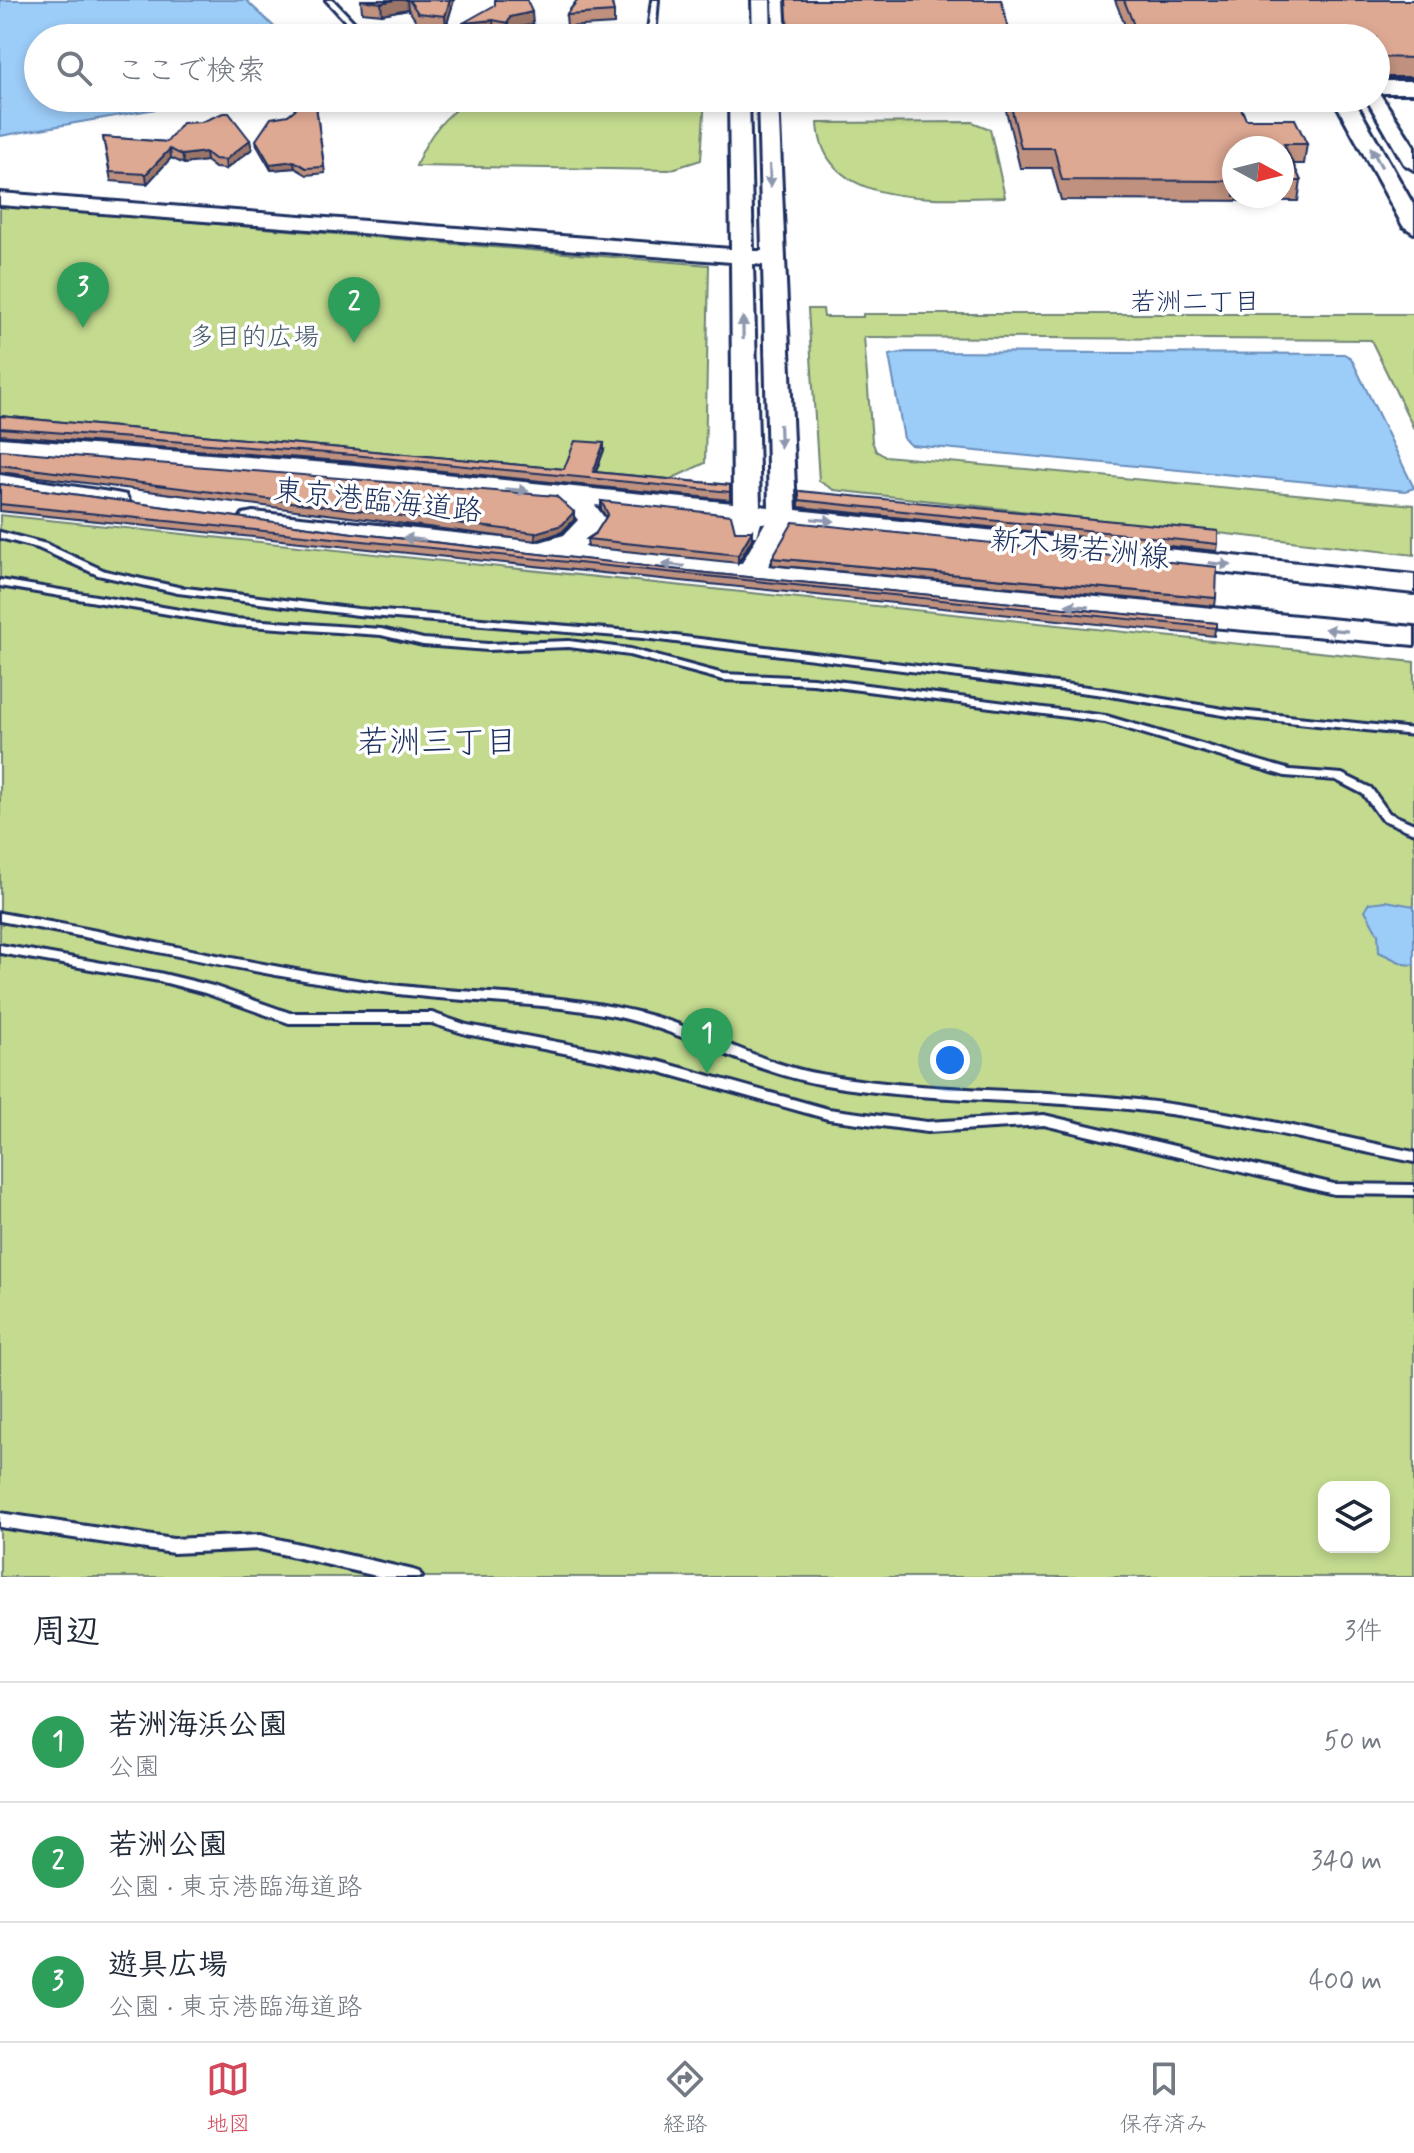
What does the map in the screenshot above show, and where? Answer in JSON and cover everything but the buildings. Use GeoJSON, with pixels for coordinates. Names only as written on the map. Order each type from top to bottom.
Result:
{"type":"FeatureCollection","features":[{"type":"Feature","properties":{"kind":"street"},"geometry":{"type":"LineString","coordinates":[[742,0],[743,24]]}},
{"type":"Feature","properties":{"kind":"street"},"geometry":{"type":"LineString","coordinates":[[761,0],[762,24]]}},
{"type":"Feature","properties":{"kind":"street"},"geometry":{"type":"LineString","coordinates":[[1390,87],[1414,87]]}},
{"type":"Feature","properties":{"kind":"street"},"geometry":{"type":"LineString","coordinates":[[1390,98],[1414,98]]}},
{"type":"Feature","properties":{"kind":"street"},"geometry":{"type":"LineString","coordinates":[[739,112],[745,512],[750,573]]}},
{"type":"Feature","properties":{"kind":"street"},"geometry":{"type":"LineString","coordinates":[[750,573],[783,516],[768,112]]}},
{"type":"Feature","properties":{"kind":"street"},"geometry":{"type":"LineString","coordinates":[[1351,112],[1412,220]]}},
{"type":"Feature","properties":{"kind":"street"},"geometry":{"type":"LineString","coordinates":[[1384,112],[1414,164]]}},
{"type":"Feature","properties":{"kind":"street"},"geometry":{"type":"LineString","coordinates":[[0,199],[773,259]]}},
{"type":"Feature","properties":{"kind":"street"},"geometry":{"type":"LineString","coordinates":[[0,431],[383,477]]}},
{"type":"Feature","properties":{"kind":"street","name":"東京港臨海道路"},"geometry":{"type":"LineString","coordinates":[[0,446],[383,477],[745,512]]}},
{"type":"Feature","properties":{"kind":"street"},"geometry":{"type":"LineString","coordinates":[[0,483],[136,510],[0,503]]}},
{"type":"Feature","properties":{"kind":"street"},"geometry":{"type":"LineString","coordinates":[[536,551],[571,542],[589,531],[592,520],[588,511],[566,495]]}},
{"type":"Feature","properties":{"kind":"street","name":"新木場若洲線"},"geometry":{"type":"LineString","coordinates":[[745,512],[1414,584]]}},
{"type":"Feature","properties":{"kind":"street","name":"東京港臨海道路"},"geometry":{"type":"LineString","coordinates":[[224,519],[750,573]]}},
{"type":"Feature","properties":{"kind":"street","name":"新木場若洲線"},"geometry":{"type":"LineString","coordinates":[[750,573],[1414,636]]}},
{"type":"Feature","properties":{"kind":"lane"},"geometry":{"type":"LineString","coordinates":[[329,0],[352,24]]}},
{"type":"Feature","properties":{"kind":"lane"},"geometry":{"type":"LineString","coordinates":[[652,24],[655,0]]}},
{"type":"Feature","properties":{"kind":"lane"},"geometry":{"type":"LineString","coordinates":[[0,535],[42,546],[102,573],[178,590],[358,612],[761,648],[1104,692],[1229,713],[1414,732]]}},
{"type":"Feature","properties":{"kind":"lane"},"geometry":{"type":"LineString","coordinates":[[0,583],[234,622],[381,632],[423,642],[488,647],[569,644],[630,652],[723,677],[845,684],[1106,719],[1289,773],[1338,777],[1367,791],[1385,816],[1414,829]]}},
{"type":"Feature","properties":{"kind":"lane"},"geometry":{"type":"LineString","coordinates":[[0,917],[340,982],[542,1003],[643,1018],[776,1070],[816,1079],[865,1086],[1091,1101],[1205,1114],[1280,1126],[1414,1157]]}},
{"type":"Feature","properties":{"kind":"lane"},"geometry":{"type":"LineString","coordinates":[[0,949],[159,977],[208,989],[289,1018],[432,1018],[466,1029],[657,1066],[828,1114],[927,1127],[1044,1120],[1334,1189],[1414,1190]]}},
{"type":"Feature","properties":{"kind":"lane"},"geometry":{"type":"LineString","coordinates":[[0,1520],[173,1546],[260,1542],[413,1577]]}},
{"type":"Feature","properties":{"kind":"green space"},"geometry":{"type":"Polygon","coordinates":[[[453,112],[704,112],[701,160],[669,170],[416,166],[438,127],[453,112]]]}},
{"type":"Feature","properties":{"kind":"green space"},"geometry":{"type":"Polygon","coordinates":[[[972,122],[990,129],[1005,197],[919,197],[862,185],[840,172],[825,151],[818,123],[972,122]]]}},
{"type":"Feature","properties":{"kind":"green space","name":"多目的広場"},"geometry":{"type":"Polygon","coordinates":[[[0,206],[709,265],[705,463],[660,484],[0,420],[0,206]]]}},
{"type":"Feature","properties":{"kind":"green space"},"geometry":{"type":"Polygon","coordinates":[[[808,309],[823,309],[824,317],[863,317],[863,314],[1414,314],[1414,429],[1371,340],[864,337],[872,441],[876,451],[885,456],[1414,505],[1414,555],[834,490],[819,481],[808,309]]]}},
{"type":"Feature","properties":{"kind":"green space"},"geometry":{"type":"Polygon","coordinates":[[[0,515],[1414,662],[1414,1577],[0,1577],[0,515]]]}},
{"type":"Feature","properties":{"kind":"water"},"geometry":{"type":"Polygon","coordinates":[[[0,0],[246,0],[271,24],[24,24],[24,112],[138,112],[0,136],[0,0]]]}},
{"type":"Feature","properties":{"kind":"water"},"geometry":{"type":"Polygon","coordinates":[[[906,352],[1344,354],[1351,358],[1414,488],[1406,491],[911,445],[904,439],[889,355],[906,352]]]}},
{"type":"Feature","properties":{"kind":"water"},"geometry":{"type":"Polygon","coordinates":[[[1386,901],[1414,906],[1414,965],[1404,964],[1379,952],[1378,934],[1365,910],[1369,903],[1386,901]]]}},
{"type":"Feature","properties":{"kind":"place","name":"遊具広場"},"geometry":{"type":"Point","coordinates":[83,328]}},
{"type":"Feature","properties":{"kind":"place","name":"若洲公園"},"geometry":{"type":"Point","coordinates":[354,343]}},
{"type":"Feature","properties":{"kind":"place","name":"若洲海浜公園"},"geometry":{"type":"Point","coordinates":[707,1074]}},
{"type":"Feature","properties":{"kind":"district","name":"若洲二丁目"},"geometry":{"type":"Point","coordinates":[1195,301]}},
{"type":"Feature","properties":{"kind":"district","name":"若洲三丁目"},"geometry":{"type":"Point","coordinates":[437,741]}}]}
